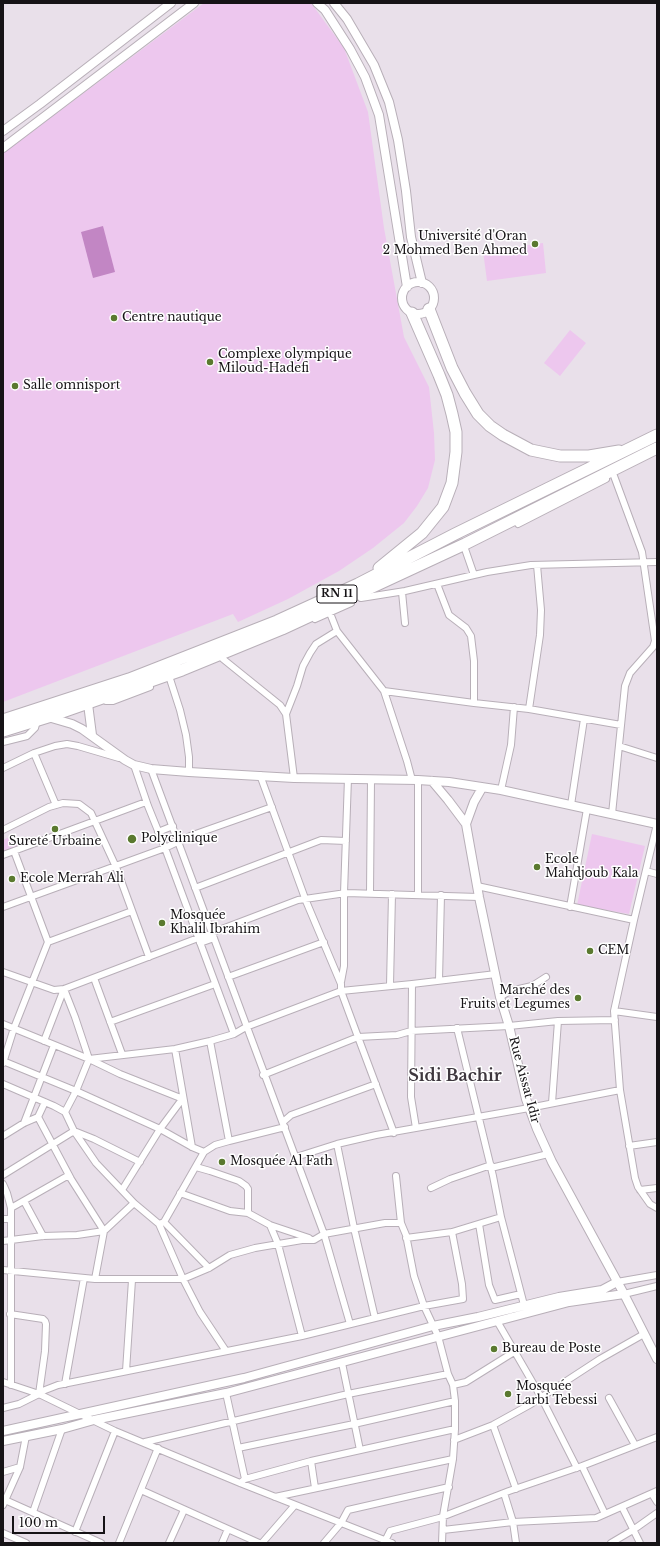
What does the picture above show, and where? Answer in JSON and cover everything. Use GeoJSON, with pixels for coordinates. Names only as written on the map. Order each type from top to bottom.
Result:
{"type":"FeatureCollection","features":[{"type":"Feature","properties":{"kind":"highway"},"geometry":{"type":"LineString","coordinates":[[430,309],[452,368],[465,393],[478,414],[490,426],[503,435],[531,450],[560,456],[589,456],[633,448]]}},
{"type":"Feature","properties":{"kind":"highway"},"geometry":{"type":"LineString","coordinates":[[358,584],[422,533],[443,507],[452,483],[456,452],[456,432],[448,395],[412,313]]}},
{"type":"Feature","properties":{"kind":"highway","name":"RN 11"},"geometry":{"type":"LineString","coordinates":[[3,720],[129,679],[277,621],[358,584],[455,534],[657,435]]}},
{"type":"Feature","properties":{"kind":"highway","name":"RN 11"},"geometry":{"type":"LineString","coordinates":[[3,731],[48,718],[88,704],[220,655],[288,626],[458,547],[657,448]]}},
{"type":"Feature","properties":{"kind":"street"},"geometry":{"type":"LineString","coordinates":[[3,131],[170,3]]}},
{"type":"Feature","properties":{"kind":"street"},"geometry":{"type":"LineString","coordinates":[[3,148],[194,3]]}},
{"type":"Feature","properties":{"kind":"street"},"geometry":{"type":"LineString","coordinates":[[317,3],[325,10],[350,49],[365,77],[379,115],[407,287]]}},
{"type":"Feature","properties":{"kind":"street"},"geometry":{"type":"LineString","coordinates":[[334,3],[347,19],[374,65],[389,102],[398,140],[411,236],[422,283]]}},
{"type":"Feature","properties":{"kind":"street"},"geometry":{"type":"LineString","coordinates":[[414,283],[422,283],[429,287],[433,294],[433,302],[430,309],[419,314],[412,313],[405,308],[402,301],[403,293],[407,287],[414,283]]}},
{"type":"Feature","properties":{"kind":"street"},"geometry":{"type":"LineString","coordinates":[[103,698],[106,701],[113,701],[223,659],[330,613],[465,549],[614,476],[657,453]]}},
{"type":"Feature","properties":{"kind":"street"},"geometry":{"type":"LineString","coordinates":[[612,814],[626,680],[630,673],[653,648],[654,644],[654,623],[639,542],[614,476]]}},
{"type":"Feature","properties":{"kind":"street"},"geometry":{"type":"LineString","coordinates":[[465,549],[474,575]]}},
{"type":"Feature","properties":{"kind":"street"},"geometry":{"type":"LineString","coordinates":[[361,598],[402,592],[474,575],[537,565],[657,562]]}},
{"type":"Feature","properties":{"kind":"street"},"geometry":{"type":"LineString","coordinates":[[529,709],[540,635],[541,610],[537,565]]}},
{"type":"Feature","properties":{"kind":"street"},"geometry":{"type":"LineString","coordinates":[[436,584],[449,615],[466,628],[471,636],[474,661],[474,703]]}},
{"type":"Feature","properties":{"kind":"street"},"geometry":{"type":"LineString","coordinates":[[402,592],[405,623]]}},
{"type":"Feature","properties":{"kind":"street"},"geometry":{"type":"LineString","coordinates":[[330,613],[337,631],[384,691],[415,780],[418,894]]}},
{"type":"Feature","properties":{"kind":"street"},"geometry":{"type":"LineString","coordinates":[[286,714],[303,666],[310,653],[316,644],[337,631]]}},
{"type":"Feature","properties":{"kind":"street"},"geometry":{"type":"LineString","coordinates":[[223,659],[280,705],[286,714],[294,778]]}},
{"type":"Feature","properties":{"kind":"street"},"geometry":{"type":"LineString","coordinates":[[170,679],[186,735],[189,757],[189,772]]}},
{"type":"Feature","properties":{"kind":"street"},"geometry":{"type":"LineString","coordinates":[[384,691],[529,709],[621,725]]}},
{"type":"Feature","properties":{"kind":"street"},"geometry":{"type":"LineString","coordinates":[[85,748],[92,735],[88,704]]}},
{"type":"Feature","properties":{"kind":"street"},"geometry":{"type":"LineString","coordinates":[[501,790],[510,745],[514,707]]}},
{"type":"Feature","properties":{"kind":"street"},"geometry":{"type":"LineString","coordinates":[[48,718],[72,724],[92,735],[125,760],[134,765],[150,768],[189,772],[294,778],[348,778],[450,782],[501,790],[657,824],[614,1011],[620,1090],[629,1146],[638,1187],[650,1204],[657,1208]]}},
{"type":"Feature","properties":{"kind":"street"},"geometry":{"type":"LineString","coordinates":[[571,805],[584,719]]}},
{"type":"Feature","properties":{"kind":"street"},"geometry":{"type":"LineString","coordinates":[[3,742],[27,736],[35,728],[37,721]]}},
{"type":"Feature","properties":{"kind":"street"},"geometry":{"type":"LineString","coordinates":[[3,768],[34,753],[55,746],[67,744],[125,760]]}},
{"type":"Feature","properties":{"kind":"street"},"geometry":{"type":"LineString","coordinates":[[619,746],[657,758]]}},
{"type":"Feature","properties":{"kind":"street"},"geometry":{"type":"LineString","coordinates":[[34,753],[56,805]]}},
{"type":"Feature","properties":{"kind":"street"},"geometry":{"type":"LineString","coordinates":[[134,765],[146,802],[165,848],[234,1034]]}},
{"type":"Feature","properties":{"kind":"street"},"geometry":{"type":"LineString","coordinates":[[150,768],[173,826],[246,1027],[324,1234],[350,1324]]}},
{"type":"Feature","properties":{"kind":"street"},"geometry":{"type":"LineString","coordinates":[[260,775],[306,899],[341,984]]}},
{"type":"Feature","properties":{"kind":"street"},"geometry":{"type":"LineString","coordinates":[[348,778],[344,893],[344,966],[341,990],[394,1133]]}},
{"type":"Feature","properties":{"kind":"street"},"geometry":{"type":"LineString","coordinates":[[370,893],[371,780]]}},
{"type":"Feature","properties":{"kind":"street"},"geometry":{"type":"LineString","coordinates":[[432,782],[466,824]]}},
{"type":"Feature","properties":{"kind":"street"},"geometry":{"type":"LineString","coordinates":[[466,824],[474,802],[482,788]]}},
{"type":"Feature","properties":{"kind":"street"},"geometry":{"type":"LineString","coordinates":[[3,855],[146,802]]}},
{"type":"Feature","properties":{"kind":"street"},"geometry":{"type":"LineString","coordinates":[[3,830],[63,803],[78,804],[91,813],[116,866],[149,957]]}},
{"type":"Feature","properties":{"kind":"street"},"geometry":{"type":"LineString","coordinates":[[3,907],[165,848],[190,836],[272,807]]}},
{"type":"Feature","properties":{"kind":"street"},"geometry":{"type":"LineString","coordinates":[[570,907],[587,809]]}},
{"type":"Feature","properties":{"kind":"street","name":"Rue Aissat Idir"},"geometry":{"type":"LineString","coordinates":[[466,824],[500,997],[509,1026],[529,1108],[548,1154],[624,1294],[657,1359]]}},
{"type":"Feature","properties":{"kind":"street"},"geometry":{"type":"LineString","coordinates":[[158,832],[173,826]]}},
{"type":"Feature","properties":{"kind":"street"},"geometry":{"type":"LineString","coordinates":[[195,888],[321,840],[346,841]]}},
{"type":"Feature","properties":{"kind":"street"},"geometry":{"type":"LineString","coordinates":[[14,851],[48,942],[14,1028],[3,1062],[76,1091],[160,1129],[204,1152]]}},
{"type":"Feature","properties":{"kind":"street"},"geometry":{"type":"LineString","coordinates":[[646,871],[657,874]]}},
{"type":"Feature","properties":{"kind":"street"},"geometry":{"type":"LineString","coordinates":[[477,886],[634,920]]}},
{"type":"Feature","properties":{"kind":"street"},"geometry":{"type":"LineString","coordinates":[[3,972],[54,990],[64,989],[149,957],[199,941],[298,900],[344,893],[479,896]]}},
{"type":"Feature","properties":{"kind":"street"},"geometry":{"type":"LineString","coordinates":[[390,985],[392,894]]}},
{"type":"Feature","properties":{"kind":"street"},"geometry":{"type":"LineString","coordinates":[[439,980],[440,895]]}},
{"type":"Feature","properties":{"kind":"street"},"geometry":{"type":"LineString","coordinates":[[48,942],[132,911]]}},
{"type":"Feature","properties":{"kind":"street"},"geometry":{"type":"LineString","coordinates":[[228,977],[324,942]]}},
{"type":"Feature","properties":{"kind":"street"},"geometry":{"type":"LineString","coordinates":[[89,1059],[175,1049],[210,1041],[234,1034],[246,1027],[341,990],[412,984],[496,974]]}},
{"type":"Feature","properties":{"kind":"street"},"geometry":{"type":"LineString","coordinates":[[500,997],[510,990],[532,986],[546,977]]}},
{"type":"Feature","properties":{"kind":"street"},"geometry":{"type":"LineString","coordinates":[[94,978],[122,1054]]}},
{"type":"Feature","properties":{"kind":"street"},"geometry":{"type":"LineString","coordinates":[[110,1022],[215,984]]}},
{"type":"Feature","properties":{"kind":"street"},"geometry":{"type":"LineString","coordinates":[[412,984],[411,1097],[416,1128]]}},
{"type":"Feature","properties":{"kind":"street"},"geometry":{"type":"LineString","coordinates":[[44,1040],[64,989]]}},
{"type":"Feature","properties":{"kind":"street"},"geometry":{"type":"LineString","coordinates":[[64,989],[78,1023],[89,1059],[76,1091],[65,1112]]}},
{"type":"Feature","properties":{"kind":"street"},"geometry":{"type":"LineString","coordinates":[[614,1011],[657,1017]]}},
{"type":"Feature","properties":{"kind":"street"},"geometry":{"type":"LineString","coordinates":[[264,1075],[358,1037],[397,1034],[411,1031],[509,1026],[558,1021],[615,1020]]}},
{"type":"Feature","properties":{"kind":"street"},"geometry":{"type":"LineString","coordinates":[[552,1103],[558,1021]]}},
{"type":"Feature","properties":{"kind":"street"},"geometry":{"type":"LineString","coordinates":[[3,1024],[89,1059],[120,1074],[183,1098]]}},
{"type":"Feature","properties":{"kind":"street"},"geometry":{"type":"LineString","coordinates":[[457,1028],[491,1166],[501,1217],[524,1305]]}},
{"type":"Feature","properties":{"kind":"street"},"geometry":{"type":"LineString","coordinates":[[210,1041],[229,1141]]}},
{"type":"Feature","properties":{"kind":"street"},"geometry":{"type":"LineString","coordinates":[[24,1123],[54,1045]]}},
{"type":"Feature","properties":{"kind":"street"},"geometry":{"type":"LineString","coordinates":[[175,1049],[192,1147]]}},
{"type":"Feature","properties":{"kind":"street"},"geometry":{"type":"LineString","coordinates":[[3,1084],[65,1112],[74,1131],[96,1163],[134,1203],[162,1223],[209,1268]]}},
{"type":"Feature","properties":{"kind":"street"},"geometry":{"type":"LineString","coordinates":[[162,1223],[204,1152],[215,1145],[284,1125],[291,1115],[376,1084]]}},
{"type":"Feature","properties":{"kind":"street"},"geometry":{"type":"LineString","coordinates":[[296,1157],[337,1144],[376,1135],[394,1133],[620,1090]]}},
{"type":"Feature","properties":{"kind":"street"},"geometry":{"type":"LineString","coordinates":[[122,1190],[160,1129],[183,1098]]}},
{"type":"Feature","properties":{"kind":"street"},"geometry":{"type":"LineString","coordinates":[[3,1136],[24,1123],[38,1117],[45,1102]]}},
{"type":"Feature","properties":{"kind":"street"},"geometry":{"type":"LineString","coordinates":[[38,1117],[69,1175],[104,1231],[95,1279]]}},
{"type":"Feature","properties":{"kind":"street"},"geometry":{"type":"LineString","coordinates":[[3,1175],[74,1131]]}},
{"type":"Feature","properties":{"kind":"street"},"geometry":{"type":"LineString","coordinates":[[74,1131],[94,1139],[140,1162]]}},
{"type":"Feature","properties":{"kind":"street"},"geometry":{"type":"LineString","coordinates":[[629,1146],[657,1142]]}},
{"type":"Feature","properties":{"kind":"street"},"geometry":{"type":"LineString","coordinates":[[337,1144],[354,1228],[375,1318]]}},
{"type":"Feature","properties":{"kind":"street"},"geometry":{"type":"LineString","coordinates":[[431,1188],[450,1178],[491,1166],[548,1154]]}},
{"type":"Feature","properties":{"kind":"street"},"geometry":{"type":"LineString","coordinates":[[196,1167],[240,1181],[246,1186],[248,1189],[248,1213]]}},
{"type":"Feature","properties":{"kind":"street"},"geometry":{"type":"LineString","coordinates":[[11,1208],[69,1175]]}},
{"type":"Feature","properties":{"kind":"street"},"geometry":{"type":"LineString","coordinates":[[396,1176],[401,1223],[406,1238],[414,1276],[424,1306],[438,1336],[448,1374],[453,1386],[455,1401],[453,1459],[443,1516],[442,1543]]}},
{"type":"Feature","properties":{"kind":"street"},"geometry":{"type":"LineString","coordinates":[[3,1184],[11,1208],[11,1385]]}},
{"type":"Feature","properties":{"kind":"street"},"geometry":{"type":"LineString","coordinates":[[640,1190],[657,1188]]}},
{"type":"Feature","properties":{"kind":"street"},"geometry":{"type":"LineString","coordinates":[[180,1194],[230,1211],[248,1213],[270,1225],[314,1240]]}},
{"type":"Feature","properties":{"kind":"street"},"geometry":{"type":"LineString","coordinates":[[24,1201],[43,1236]]}},
{"type":"Feature","properties":{"kind":"street"},"geometry":{"type":"LineString","coordinates":[[3,1240],[43,1236],[58,1237],[104,1231],[134,1203]]}},
{"type":"Feature","properties":{"kind":"street"},"geometry":{"type":"LineString","coordinates":[[406,1238],[452,1232],[501,1217]]}},
{"type":"Feature","properties":{"kind":"street"},"geometry":{"type":"LineString","coordinates":[[3,1219],[11,1218]]}},
{"type":"Feature","properties":{"kind":"street"},"geometry":{"type":"LineString","coordinates":[[3,1270],[95,1279],[184,1279],[209,1268],[230,1255],[255,1248],[302,1240],[314,1240],[324,1234],[385,1222],[401,1223]]}},
{"type":"Feature","properties":{"kind":"street"},"geometry":{"type":"LineString","coordinates":[[162,1223],[184,1279],[200,1312],[226,1351]]}},
{"type":"Feature","properties":{"kind":"street"},"geometry":{"type":"LineString","coordinates":[[479,1224],[489,1285],[495,1300],[521,1294]]}},
{"type":"Feature","properties":{"kind":"street"},"geometry":{"type":"LineString","coordinates":[[270,1225],[278,1244],[302,1336]]}},
{"type":"Feature","properties":{"kind":"street"},"geometry":{"type":"LineString","coordinates":[[3,1408],[19,1404],[50,1387],[302,1336],[424,1306],[464,1298],[452,1232]]}},
{"type":"Feature","properties":{"kind":"street"},"geometry":{"type":"LineString","coordinates":[[648,1276],[657,1271]]}},
{"type":"Feature","properties":{"kind":"street"},"geometry":{"type":"LineString","coordinates":[[3,1431],[244,1378],[433,1326],[478,1317],[559,1297],[602,1290],[617,1282],[657,1275]]}},
{"type":"Feature","properties":{"kind":"street"},"geometry":{"type":"LineString","coordinates":[[65,1384],[84,1278]]}},
{"type":"Feature","properties":{"kind":"street"},"geometry":{"type":"LineString","coordinates":[[126,1371],[132,1280]]}},
{"type":"Feature","properties":{"kind":"street"},"geometry":{"type":"LineString","coordinates":[[3,1441],[62,1429],[94,1420],[226,1393],[569,1302],[624,1294],[657,1286]]}},
{"type":"Feature","properties":{"kind":"street"},"geometry":{"type":"LineString","coordinates":[[3,1296],[11,1296]]}},
{"type":"Feature","properties":{"kind":"street"},"geometry":{"type":"LineString","coordinates":[[10,1314],[43,1319],[45,1321],[45,1352],[40,1393]]}},
{"type":"Feature","properties":{"kind":"street"},"geometry":{"type":"LineString","coordinates":[[497,1321],[541,1397],[605,1514]]}},
{"type":"Feature","properties":{"kind":"street"},"geometry":{"type":"LineString","coordinates":[[454,1440],[494,1426],[600,1359],[644,1334]]}},
{"type":"Feature","properties":{"kind":"street"},"geometry":{"type":"LineString","coordinates":[[453,1386],[466,1382],[514,1352]]}},
{"type":"Feature","properties":{"kind":"street"},"geometry":{"type":"LineString","coordinates":[[342,1363],[360,1450]]}},
{"type":"Feature","properties":{"kind":"street"},"geometry":{"type":"LineString","coordinates":[[145,1442],[348,1394],[448,1374]]}},
{"type":"Feature","properties":{"kind":"street"},"geometry":{"type":"LineString","coordinates":[[3,1382],[40,1393],[80,1415],[94,1420],[115,1431],[145,1442],[295,1506],[341,1523],[385,1542],[392,1543]]}},
{"type":"Feature","properties":{"kind":"street"},"geometry":{"type":"LineString","coordinates":[[226,1393],[245,1479]]}},
{"type":"Feature","properties":{"kind":"street"},"geometry":{"type":"LineString","coordinates":[[609,1398],[635,1446]]}},
{"type":"Feature","properties":{"kind":"street"},"geometry":{"type":"LineString","coordinates":[[238,1448],[455,1401]]}},
{"type":"Feature","properties":{"kind":"street"},"geometry":{"type":"LineString","coordinates":[[494,1426],[516,1489]]}},
{"type":"Feature","properties":{"kind":"street"},"geometry":{"type":"LineString","coordinates":[[33,1512],[62,1429]]}},
{"type":"Feature","properties":{"kind":"street"},"geometry":{"type":"LineString","coordinates":[[240,1483],[245,1479],[311,1461],[455,1429]]}},
{"type":"Feature","properties":{"kind":"street"},"geometry":{"type":"LineString","coordinates":[[75,1532],[115,1431]]}},
{"type":"Feature","properties":{"kind":"street"},"geometry":{"type":"LineString","coordinates":[[26,1436],[20,1467],[4,1503],[33,1512],[101,1543]]}},
{"type":"Feature","properties":{"kind":"street"},"geometry":{"type":"LineString","coordinates":[[385,1542],[390,1531],[443,1516],[580,1467],[657,1437]]}},
{"type":"Feature","properties":{"kind":"street"},"geometry":{"type":"LineString","coordinates":[[119,1543],[158,1448]]}},
{"type":"Feature","properties":{"kind":"street"},"geometry":{"type":"LineString","coordinates":[[274,1497],[453,1459]]}},
{"type":"Feature","properties":{"kind":"street"},"geometry":{"type":"LineString","coordinates":[[311,1461],[315,1488]]}},
{"type":"Feature","properties":{"kind":"street"},"geometry":{"type":"LineString","coordinates":[[3,1472],[20,1467]]}},
{"type":"Feature","properties":{"kind":"street"},"geometry":{"type":"LineString","coordinates":[[324,1543],[341,1523],[348,1510],[449,1487]]}},
{"type":"Feature","properties":{"kind":"street"},"geometry":{"type":"LineString","coordinates":[[141,1490],[261,1543],[295,1506]]}},
{"type":"Feature","properties":{"kind":"street"},"geometry":{"type":"LineString","coordinates":[[504,1493],[513,1522],[516,1543]]}},
{"type":"Feature","properties":{"kind":"street"},"geometry":{"type":"LineString","coordinates":[[443,1530],[513,1522],[596,1518],[655,1493],[657,1502]]}},
{"type":"Feature","properties":{"kind":"street"},"geometry":{"type":"LineString","coordinates":[[622,1507],[640,1543]]}},
{"type":"Feature","properties":{"kind":"street"},"geometry":{"type":"LineString","coordinates":[[169,1543],[184,1510]]}},
{"type":"Feature","properties":{"kind":"street"},"geometry":{"type":"LineString","coordinates":[[611,1543],[657,1513]]}},
{"type":"Feature","properties":{"kind":"street"},"geometry":{"type":"LineString","coordinates":[[222,1543],[228,1529]]}},
{"type":"Feature","properties":{"kind":"street"},"geometry":{"type":"LineString","coordinates":[[3,1532],[26,1543]]}},
{"type":"Feature","properties":{"kind":"shaded area","name":"Complexe olympique Miloud-Hadefi"},"geometry":{"type":"Polygon","coordinates":[[[204,3],[311,3],[344,48],[368,112],[384,228],[404,337],[429,387],[434,433],[435,460],[428,488],[404,523],[373,548],[339,571],[288,599],[238,622],[233,614],[3,702],[3,152],[204,3]]]}},
{"type":"Feature","properties":{"kind":"shaded area"},"geometry":{"type":"Polygon","coordinates":[[[103,226],[115,272],[93,278],[81,232],[103,226]]]}},
{"type":"Feature","properties":{"kind":"shaded area"},"geometry":{"type":"Polygon","coordinates":[[[543,243],[546,273],[487,281],[483,251],[543,243]]]}},
{"type":"Feature","properties":{"kind":"shaded area"},"geometry":{"type":"Polygon","coordinates":[[[570,330],[586,343],[560,376],[544,363],[570,330]]]}},
{"type":"Feature","properties":{"kind":"shaded area"},"geometry":{"type":"Polygon","coordinates":[[[16,834],[21,847],[3,854],[3,840],[16,834]]]}},
{"type":"Feature","properties":{"kind":"shaded area"},"geometry":{"type":"Polygon","coordinates":[[[592,834],[645,846],[629,914],[577,905],[592,834]]]}},
{"type":"Feature","properties":{"kind":"place","name":"Université d'Oran 2 Mohmed Ben Ahmed"},"geometry":{"type":"Point","coordinates":[535,244]}},
{"type":"Feature","properties":{"kind":"place","name":"Centre nautique"},"geometry":{"type":"Point","coordinates":[114,318]}},
{"type":"Feature","properties":{"kind":"place","name":"Complexe olympique Miloud-Hadefi"},"geometry":{"type":"Point","coordinates":[210,362]}},
{"type":"Feature","properties":{"kind":"place","name":"Salle omnisport"},"geometry":{"type":"Point","coordinates":[15,386]}},
{"type":"Feature","properties":{"kind":"place","name":"Sureté Urbaine"},"geometry":{"type":"Point","coordinates":[55,829]}},
{"type":"Feature","properties":{"kind":"place","name":"Polyclinique"},"geometry":{"type":"Point","coordinates":[132,839]}},
{"type":"Feature","properties":{"kind":"place","name":"Ecole Mahdjoub Kala"},"geometry":{"type":"Point","coordinates":[537,867]}},
{"type":"Feature","properties":{"kind":"place","name":"Ecole Merrah Ali"},"geometry":{"type":"Point","coordinates":[12,879]}},
{"type":"Feature","properties":{"kind":"place","name":"Mosquée Khalil Ibrahim"},"geometry":{"type":"Point","coordinates":[162,923]}},
{"type":"Feature","properties":{"kind":"place","name":"CEM"},"geometry":{"type":"Point","coordinates":[590,951]}},
{"type":"Feature","properties":{"kind":"place","name":"Marché des Fruits et Legumes"},"geometry":{"type":"Point","coordinates":[578,998]}},
{"type":"Feature","properties":{"kind":"place","name":"Mosquée Al Fath"},"geometry":{"type":"Point","coordinates":[222,1162]}},
{"type":"Feature","properties":{"kind":"place","name":"Bureau de Poste"},"geometry":{"type":"Point","coordinates":[494,1349]}},
{"type":"Feature","properties":{"kind":"place","name":"Mosquée Larbi Tebessi"},"geometry":{"type":"Point","coordinates":[508,1394]}},
{"type":"Feature","properties":{"kind":"district","name":"Sidi Bachir"},"geometry":{"type":"Point","coordinates":[455,1076]}}]}
